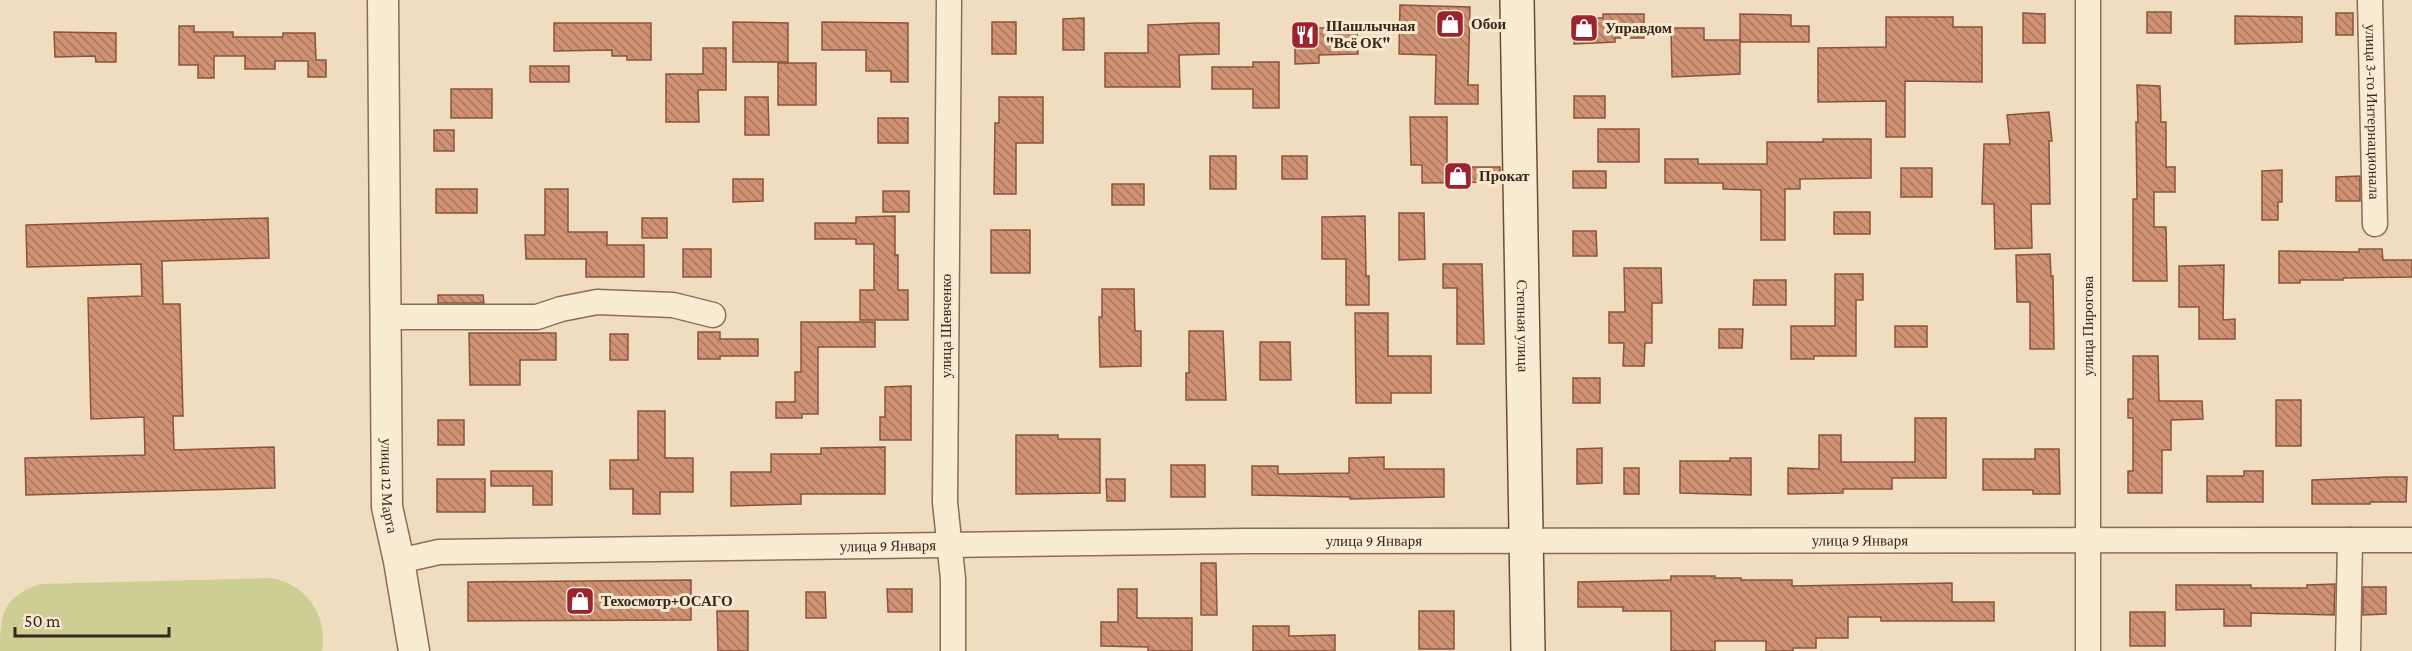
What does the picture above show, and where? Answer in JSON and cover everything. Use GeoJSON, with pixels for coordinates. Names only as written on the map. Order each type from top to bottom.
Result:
{"type":"FeatureCollection","features":[{"type":"Feature","properties":{"kind":"main road","name":"Степная улица"},"geometry":{"type":"LineString","coordinates":[[1517,0],[1528,540],[1528,651]]}},
{"type":"Feature","properties":{"kind":"street","name":"улица 12 Марта"},"geometry":{"type":"LineString","coordinates":[[384,0],[387,507],[399,561],[414,651]]}},
{"type":"Feature","properties":{"kind":"street","name":"улица Шевченко"},"geometry":{"type":"LineString","coordinates":[[949,0],[945,502],[953,579],[953,651]]}},
{"type":"Feature","properties":{"kind":"street","name":"улица Пирогова"},"geometry":{"type":"LineString","coordinates":[[2088,0],[2088,651]]}},
{"type":"Feature","properties":{"kind":"street","name":"улица 3-го Интернационала"},"geometry":{"type":"LineString","coordinates":[[2370,0],[2375,225]]}},
{"type":"Feature","properties":{"kind":"street"},"geometry":{"type":"LineString","coordinates":[[385,317],[537,317],[561,309],[597,302],[673,305],[713,315]]}},
{"type":"Feature","properties":{"kind":"street","name":"улица 9 Января"},"geometry":{"type":"LineString","coordinates":[[399,561],[439,552],[948,543],[1528,540],[2412,540]]}},
{"type":"Feature","properties":{"kind":"street"},"geometry":{"type":"LineString","coordinates":[[2348,651],[2350,540]]}},
{"type":"Feature","properties":{"kind":"green space"},"geometry":{"type":"Polygon","coordinates":[[[271,578],[295,587],[312,603],[321,625],[322,651],[0,651],[1,627],[6,609],[18,595],[40,584],[271,578]]]}},
{"type":"Feature","properties":{"kind":"building"},"geometry":{"type":"Polygon","coordinates":[[[1400,5],[1470,7],[1468,85],[1478,85],[1478,104],[1435,104],[1436,55],[1399,54],[1400,5]]]}},
{"type":"Feature","properties":{"kind":"building"},"geometry":{"type":"Polygon","coordinates":[[[2147,12],[2171,12],[2171,33],[2147,33],[2147,12]]]}},
{"type":"Feature","properties":{"kind":"building"},"geometry":{"type":"Polygon","coordinates":[[[2023,13],[2045,14],[2045,43],[2023,43],[2023,13]]]}},
{"type":"Feature","properties":{"kind":"building"},"geometry":{"type":"Polygon","coordinates":[[[2336,13],[2353,13],[2353,35],[2336,35],[2336,13]]]}},
{"type":"Feature","properties":{"kind":"building"},"geometry":{"type":"Polygon","coordinates":[[[1603,14],[1644,14],[1644,38],[1615,38],[1615,42],[1574,44],[1574,18],[1603,18],[1603,14]]]}},
{"type":"Feature","properties":{"kind":"building"},"geometry":{"type":"Polygon","coordinates":[[[1740,14],[1791,15],[1791,26],[1809,26],[1809,42],[1740,42],[1740,14]]]}},
{"type":"Feature","properties":{"kind":"building"},"geometry":{"type":"Polygon","coordinates":[[[2235,16],[2302,17],[2302,42],[2235,44],[2235,16]]]}},
{"type":"Feature","properties":{"kind":"building"},"geometry":{"type":"Polygon","coordinates":[[[1886,17],[1953,17],[1953,27],[1982,27],[1982,82],[1905,81],[1905,137],[1886,137],[1886,101],[1818,102],[1818,48],[1886,47],[1886,17]]]}},
{"type":"Feature","properties":{"kind":"building"},"geometry":{"type":"Polygon","coordinates":[[[1084,18],[1084,50],[1063,50],[1063,19],[1084,18]]]}},
{"type":"Feature","properties":{"kind":"building"},"geometry":{"type":"Polygon","coordinates":[[[733,22],[788,23],[788,62],[733,62],[733,22]]]}},
{"type":"Feature","properties":{"kind":"building"},"geometry":{"type":"Polygon","coordinates":[[[822,22],[908,23],[908,82],[891,82],[891,71],[866,71],[866,50],[822,50],[822,22]]]}},
{"type":"Feature","properties":{"kind":"building"},"geometry":{"type":"Polygon","coordinates":[[[992,22],[1016,22],[1016,54],[992,54],[992,22]]]}},
{"type":"Feature","properties":{"kind":"building"},"geometry":{"type":"Polygon","coordinates":[[[554,23],[651,23],[651,60],[627,60],[627,56],[612,56],[612,50],[554,51],[554,23]]]}},
{"type":"Feature","properties":{"kind":"building"},"geometry":{"type":"Polygon","coordinates":[[[1219,23],[1219,54],[1179,55],[1180,87],[1105,87],[1105,53],[1148,53],[1148,25],[1219,23]]]}},
{"type":"Feature","properties":{"kind":"building"},"geometry":{"type":"Polygon","coordinates":[[[179,26],[194,26],[194,32],[233,32],[233,37],[283,37],[283,33],[315,33],[316,60],[326,60],[326,77],[308,77],[308,61],[275,61],[275,69],[245,69],[245,56],[214,56],[214,78],[198,78],[198,65],[179,65],[179,26]]]}},
{"type":"Feature","properties":{"kind":"building"},"geometry":{"type":"Polygon","coordinates":[[[1341,26],[1357,26],[1358,54],[1319,55],[1319,63],[1295,64],[1295,28],[1341,28],[1341,26]]]}},
{"type":"Feature","properties":{"kind":"building"},"geometry":{"type":"Polygon","coordinates":[[[1671,28],[1704,28],[1704,40],[1740,40],[1740,74],[1672,77],[1671,28]]]}},
{"type":"Feature","properties":{"kind":"building"},"geometry":{"type":"Polygon","coordinates":[[[54,32],[116,33],[116,62],[96,62],[95,56],[55,57],[54,32]]]}},
{"type":"Feature","properties":{"kind":"building"},"geometry":{"type":"Polygon","coordinates":[[[703,48],[726,48],[726,90],[698,90],[699,122],[666,122],[666,74],[703,74],[703,48]]]}},
{"type":"Feature","properties":{"kind":"building"},"geometry":{"type":"Polygon","coordinates":[[[1253,62],[1279,62],[1279,108],[1253,108],[1253,89],[1212,89],[1212,67],[1253,67],[1253,62]]]}},
{"type":"Feature","properties":{"kind":"building"},"geometry":{"type":"Polygon","coordinates":[[[778,63],[816,63],[816,105],[778,105],[778,63]]]}},
{"type":"Feature","properties":{"kind":"building"},"geometry":{"type":"Polygon","coordinates":[[[530,66],[569,66],[569,82],[530,82],[530,66]]]}},
{"type":"Feature","properties":{"kind":"building"},"geometry":{"type":"Polygon","coordinates":[[[2137,85],[2160,86],[2161,122],[2166,122],[2166,167],[2175,167],[2175,192],[2154,192],[2154,227],[2166,227],[2167,281],[2133,281],[2133,199],[2137,199],[2137,85]]]}},
{"type":"Feature","properties":{"kind":"building"},"geometry":{"type":"Polygon","coordinates":[[[451,89],[492,89],[492,118],[451,118],[451,89]]]}},
{"type":"Feature","properties":{"kind":"building"},"geometry":{"type":"Polygon","coordinates":[[[1574,96],[1605,96],[1605,118],[1574,118],[1574,96]]]}},
{"type":"Feature","properties":{"kind":"building"},"geometry":{"type":"Polygon","coordinates":[[[745,97],[768,97],[769,135],[745,135],[745,97]]]}},
{"type":"Feature","properties":{"kind":"building"},"geometry":{"type":"Polygon","coordinates":[[[999,97],[1043,97],[1043,143],[1016,143],[1016,194],[994,194],[995,123],[999,123],[999,97]]]}},
{"type":"Feature","properties":{"kind":"building"},"geometry":{"type":"Polygon","coordinates":[[[2049,112],[2052,141],[2049,141],[2050,204],[2031,204],[2032,248],[1995,249],[1994,204],[1982,204],[1984,144],[2010,144],[2007,115],[2049,112]]]}},
{"type":"Feature","properties":{"kind":"building"},"geometry":{"type":"Polygon","coordinates":[[[1410,117],[1447,117],[1447,167],[1500,167],[1500,182],[1422,183],[1422,165],[1411,165],[1410,117]]]}},
{"type":"Feature","properties":{"kind":"building"},"geometry":{"type":"Polygon","coordinates":[[[878,118],[908,118],[908,143],[878,143],[878,118]]]}},
{"type":"Feature","properties":{"kind":"building"},"geometry":{"type":"Polygon","coordinates":[[[1598,129],[1639,129],[1639,162],[1598,162],[1598,129]]]}},
{"type":"Feature","properties":{"kind":"building"},"geometry":{"type":"Polygon","coordinates":[[[434,130],[454,130],[454,151],[434,151],[434,130]]]}},
{"type":"Feature","properties":{"kind":"building"},"geometry":{"type":"Polygon","coordinates":[[[1823,139],[1871,139],[1871,178],[1800,179],[1800,189],[1785,189],[1785,240],[1761,240],[1761,190],[1723,189],[1723,183],[1665,183],[1665,159],[1698,159],[1698,164],[1767,164],[1767,142],[1823,142],[1823,139]]]}},
{"type":"Feature","properties":{"kind":"building"},"geometry":{"type":"Polygon","coordinates":[[[1210,156],[1236,156],[1236,189],[1210,189],[1210,156]]]}},
{"type":"Feature","properties":{"kind":"building"},"geometry":{"type":"Polygon","coordinates":[[[1282,156],[1307,156],[1307,179],[1282,179],[1282,156]]]}},
{"type":"Feature","properties":{"kind":"building"},"geometry":{"type":"Polygon","coordinates":[[[1901,168],[1932,168],[1932,197],[1901,197],[1901,168]]]}},
{"type":"Feature","properties":{"kind":"building"},"geometry":{"type":"Polygon","coordinates":[[[2282,170],[2282,202],[2278,202],[2278,220],[2262,220],[2262,171],[2282,170]]]}},
{"type":"Feature","properties":{"kind":"building"},"geometry":{"type":"Polygon","coordinates":[[[1573,171],[1606,171],[1606,188],[1573,188],[1573,171]]]}},
{"type":"Feature","properties":{"kind":"building"},"geometry":{"type":"Polygon","coordinates":[[[2360,176],[2360,201],[2336,201],[2336,177],[2360,176]]]}},
{"type":"Feature","properties":{"kind":"building"},"geometry":{"type":"Polygon","coordinates":[[[733,179],[763,179],[763,201],[733,202],[733,179]]]}},
{"type":"Feature","properties":{"kind":"building"},"geometry":{"type":"Polygon","coordinates":[[[1112,184],[1144,184],[1144,205],[1112,205],[1112,184]]]}},
{"type":"Feature","properties":{"kind":"building"},"geometry":{"type":"Polygon","coordinates":[[[436,189],[477,189],[477,213],[436,213],[436,189]]]}},
{"type":"Feature","properties":{"kind":"building"},"geometry":{"type":"Polygon","coordinates":[[[545,189],[568,189],[568,232],[607,232],[607,245],[644,245],[644,277],[586,277],[586,259],[526,259],[525,235],[545,235],[545,189]]]}},
{"type":"Feature","properties":{"kind":"building"},"geometry":{"type":"Polygon","coordinates":[[[883,191],[909,191],[909,212],[883,212],[883,191]]]}},
{"type":"Feature","properties":{"kind":"building"},"geometry":{"type":"Polygon","coordinates":[[[1834,212],[1870,212],[1870,234],[1834,234],[1834,212]]]}},
{"type":"Feature","properties":{"kind":"building"},"geometry":{"type":"Polygon","coordinates":[[[1399,213],[1424,213],[1425,259],[1399,260],[1399,213]]]}},
{"type":"Feature","properties":{"kind":"building"},"geometry":{"type":"Polygon","coordinates":[[[895,216],[898,290],[908,290],[908,320],[860,320],[860,290],[874,290],[874,244],[856,244],[856,239],[815,239],[815,223],[856,223],[856,217],[895,216]]]}},
{"type":"Feature","properties":{"kind":"building"},"geometry":{"type":"Polygon","coordinates":[[[1365,216],[1369,305],[1346,305],[1346,259],[1322,259],[1322,217],[1365,216]]]}},
{"type":"Feature","properties":{"kind":"building"},"geometry":{"type":"Polygon","coordinates":[[[268,218],[269,258],[162,261],[163,304],[180,304],[183,416],[173,416],[174,450],[274,447],[275,488],[26,495],[25,458],[145,455],[144,417],[91,419],[88,298],[142,296],[141,264],[27,267],[26,225],[268,218]]]}},
{"type":"Feature","properties":{"kind":"building"},"geometry":{"type":"Polygon","coordinates":[[[642,218],[667,218],[667,238],[642,238],[642,218]]]}},
{"type":"Feature","properties":{"kind":"building"},"geometry":{"type":"Polygon","coordinates":[[[991,230],[1030,230],[1030,273],[991,273],[991,230]]]}},
{"type":"Feature","properties":{"kind":"building"},"geometry":{"type":"Polygon","coordinates":[[[1573,231],[1596,231],[1597,256],[1573,256],[1573,231]]]}},
{"type":"Feature","properties":{"kind":"building"},"geometry":{"type":"Polygon","coordinates":[[[683,249],[711,249],[711,277],[683,277],[683,249]]]}},
{"type":"Feature","properties":{"kind":"building"},"geometry":{"type":"Polygon","coordinates":[[[2359,249],[2382,249],[2383,260],[2412,260],[2412,277],[2343,278],[2343,280],[2300,280],[2300,283],[2279,283],[2279,251],[2359,252],[2359,249]]]}},
{"type":"Feature","properties":{"kind":"building"},"geometry":{"type":"Polygon","coordinates":[[[2050,254],[2051,276],[2053,276],[2054,349],[2030,349],[2030,302],[2017,302],[2016,255],[2050,254]]]}},
{"type":"Feature","properties":{"kind":"building"},"geometry":{"type":"Polygon","coordinates":[[[1443,264],[1482,264],[1484,344],[1457,344],[1457,288],[1443,288],[1443,264]]]}},
{"type":"Feature","properties":{"kind":"building"},"geometry":{"type":"Polygon","coordinates":[[[2224,265],[2223,320],[2235,319],[2235,339],[2199,339],[2199,307],[2179,307],[2179,266],[2224,265]]]}},
{"type":"Feature","properties":{"kind":"building"},"geometry":{"type":"Polygon","coordinates":[[[1624,268],[1661,268],[1662,303],[1652,303],[1652,343],[1645,343],[1644,366],[1623,366],[1624,343],[1609,343],[1609,312],[1625,312],[1624,268]]]}},
{"type":"Feature","properties":{"kind":"building"},"geometry":{"type":"Polygon","coordinates":[[[1835,274],[1863,274],[1863,300],[1856,300],[1856,356],[1814,356],[1814,359],[1791,359],[1791,326],[1835,326],[1835,274]]]}},
{"type":"Feature","properties":{"kind":"building"},"geometry":{"type":"Polygon","coordinates":[[[1754,280],[1786,280],[1786,305],[1753,305],[1754,280]]]}},
{"type":"Feature","properties":{"kind":"building"},"geometry":{"type":"Polygon","coordinates":[[[1102,289],[1134,289],[1135,331],[1141,331],[1141,366],[1100,367],[1099,317],[1102,317],[1102,289]]]}},
{"type":"Feature","properties":{"kind":"building"},"geometry":{"type":"Polygon","coordinates":[[[438,295],[483,295],[484,303],[438,303],[438,295]]]}},
{"type":"Feature","properties":{"kind":"building"},"geometry":{"type":"Polygon","coordinates":[[[1355,313],[1388,313],[1388,356],[1431,356],[1431,393],[1391,393],[1391,403],[1356,403],[1355,313]]]}},
{"type":"Feature","properties":{"kind":"building"},"geometry":{"type":"Polygon","coordinates":[[[801,322],[875,322],[875,347],[818,347],[818,414],[802,414],[802,418],[776,418],[776,402],[795,402],[795,372],[801,372],[801,322]]]}},
{"type":"Feature","properties":{"kind":"building"},"geometry":{"type":"Polygon","coordinates":[[[1895,326],[1927,326],[1927,347],[1895,347],[1895,326]]]}},
{"type":"Feature","properties":{"kind":"building"},"geometry":{"type":"Polygon","coordinates":[[[1719,329],[1743,329],[1742,348],[1719,348],[1719,329]]]}},
{"type":"Feature","properties":{"kind":"building"},"geometry":{"type":"Polygon","coordinates":[[[1189,331],[1223,331],[1226,400],[1186,400],[1186,373],[1189,373],[1189,331]]]}},
{"type":"Feature","properties":{"kind":"building"},"geometry":{"type":"Polygon","coordinates":[[[698,332],[720,332],[720,339],[758,339],[758,356],[720,356],[720,359],[698,359],[698,332]]]}},
{"type":"Feature","properties":{"kind":"building"},"geometry":{"type":"Polygon","coordinates":[[[469,333],[556,333],[556,360],[520,360],[520,385],[470,385],[469,333]]]}},
{"type":"Feature","properties":{"kind":"building"},"geometry":{"type":"Polygon","coordinates":[[[610,334],[628,334],[628,360],[610,360],[610,334]]]}},
{"type":"Feature","properties":{"kind":"building"},"geometry":{"type":"Polygon","coordinates":[[[1260,342],[1290,342],[1291,380],[1260,380],[1260,342]]]}},
{"type":"Feature","properties":{"kind":"building"},"geometry":{"type":"Polygon","coordinates":[[[2133,356],[2158,356],[2159,401],[2202,401],[2203,419],[2171,420],[2171,450],[2162,450],[2162,493],[2128,493],[2128,471],[2133,471],[2133,418],[2128,418],[2128,399],[2133,399],[2133,356]]]}},
{"type":"Feature","properties":{"kind":"building"},"geometry":{"type":"Polygon","coordinates":[[[1573,378],[1600,378],[1600,403],[1573,403],[1573,378]]]}},
{"type":"Feature","properties":{"kind":"building"},"geometry":{"type":"Polygon","coordinates":[[[911,386],[911,440],[880,440],[880,417],[885,417],[885,387],[911,386]]]}},
{"type":"Feature","properties":{"kind":"building"},"geometry":{"type":"Polygon","coordinates":[[[2276,400],[2301,400],[2301,446],[2276,446],[2276,400]]]}},
{"type":"Feature","properties":{"kind":"building"},"geometry":{"type":"Polygon","coordinates":[[[638,411],[665,411],[665,458],[693,458],[693,492],[660,492],[660,514],[633,514],[633,489],[610,489],[610,460],[638,460],[638,411]]]}},
{"type":"Feature","properties":{"kind":"building"},"geometry":{"type":"Polygon","coordinates":[[[1915,418],[1946,418],[1946,478],[1892,478],[1892,489],[1843,489],[1843,493],[1788,494],[1788,468],[1819,469],[1819,435],[1841,435],[1841,462],[1915,462],[1915,418]]]}},
{"type":"Feature","properties":{"kind":"building"},"geometry":{"type":"Polygon","coordinates":[[[438,420],[464,420],[464,445],[438,445],[438,420]]]}},
{"type":"Feature","properties":{"kind":"building"},"geometry":{"type":"Polygon","coordinates":[[[1016,435],[1058,435],[1058,439],[1100,439],[1100,493],[1016,494],[1016,435]]]}},
{"type":"Feature","properties":{"kind":"building"},"geometry":{"type":"Polygon","coordinates":[[[885,447],[885,494],[801,494],[801,504],[731,506],[731,472],[771,472],[771,454],[821,454],[821,448],[885,447]]]}},
{"type":"Feature","properties":{"kind":"building"},"geometry":{"type":"Polygon","coordinates":[[[1602,448],[1602,483],[1577,484],[1577,449],[1602,448]]]}},
{"type":"Feature","properties":{"kind":"building"},"geometry":{"type":"Polygon","coordinates":[[[2035,449],[2059,449],[2060,494],[2033,494],[2033,490],[1983,490],[1983,459],[2035,459],[2035,449]]]}},
{"type":"Feature","properties":{"kind":"building"},"geometry":{"type":"Polygon","coordinates":[[[1384,457],[1384,469],[1444,469],[1444,497],[1350,499],[1350,497],[1252,495],[1252,466],[1278,466],[1278,474],[1349,473],[1349,458],[1384,457]]]}},
{"type":"Feature","properties":{"kind":"building"},"geometry":{"type":"Polygon","coordinates":[[[1730,458],[1751,458],[1751,495],[1680,493],[1680,461],[1730,461],[1730,458]]]}},
{"type":"Feature","properties":{"kind":"building"},"geometry":{"type":"Polygon","coordinates":[[[1171,465],[1205,465],[1205,497],[1171,497],[1171,465]]]}},
{"type":"Feature","properties":{"kind":"building"},"geometry":{"type":"Polygon","coordinates":[[[1624,468],[1639,468],[1639,494],[1624,494],[1624,468]]]}},
{"type":"Feature","properties":{"kind":"building"},"geometry":{"type":"Polygon","coordinates":[[[491,471],[552,471],[552,505],[533,505],[533,486],[491,486],[491,471]]]}},
{"type":"Feature","properties":{"kind":"building"},"geometry":{"type":"Polygon","coordinates":[[[2244,471],[2263,471],[2263,502],[2207,502],[2207,476],[2244,476],[2244,471]]]}},
{"type":"Feature","properties":{"kind":"building"},"geometry":{"type":"Polygon","coordinates":[[[2407,477],[2406,502],[2312,504],[2312,480],[2407,477]]]}},
{"type":"Feature","properties":{"kind":"building"},"geometry":{"type":"Polygon","coordinates":[[[437,479],[485,479],[485,512],[437,512],[437,479]]]}},
{"type":"Feature","properties":{"kind":"building"},"geometry":{"type":"Polygon","coordinates":[[[1106,479],[1125,479],[1125,501],[1107,501],[1106,479]]]}},
{"type":"Feature","properties":{"kind":"building"},"geometry":{"type":"Polygon","coordinates":[[[1201,563],[1216,563],[1217,615],[1201,615],[1201,563]]]}},
{"type":"Feature","properties":{"kind":"building"},"geometry":{"type":"Polygon","coordinates":[[[1671,576],[1792,580],[1792,586],[1952,583],[1952,602],[1994,602],[1994,621],[1881,621],[1881,617],[1848,617],[1848,638],[1816,638],[1816,648],[1766,651],[1766,641],[1715,641],[1715,651],[1671,651],[1671,611],[1623,611],[1623,607],[1578,607],[1578,582],[1671,580],[1671,576]]]}},
{"type":"Feature","properties":{"kind":"building","name":"Техосмотр+ОСАГО"},"geometry":{"type":"Polygon","coordinates":[[[691,580],[691,620],[468,621],[468,582],[691,580]]]}},
{"type":"Feature","properties":{"kind":"building"},"geometry":{"type":"Polygon","coordinates":[[[2335,584],[2334,615],[2251,613],[2251,626],[2224,626],[2224,609],[2176,610],[2176,585],[2307,588],[2307,585],[2335,584]]]}},
{"type":"Feature","properties":{"kind":"building"},"geometry":{"type":"Polygon","coordinates":[[[2363,587],[2386,587],[2386,614],[2363,615],[2363,587]]]}},
{"type":"Feature","properties":{"kind":"building"},"geometry":{"type":"Polygon","coordinates":[[[887,589],[912,589],[912,612],[888,612],[887,589]]]}},
{"type":"Feature","properties":{"kind":"building"},"geometry":{"type":"Polygon","coordinates":[[[1118,589],[1137,589],[1137,618],[1192,618],[1192,651],[1148,651],[1148,647],[1101,646],[1101,622],[1118,622],[1118,589]]]}},
{"type":"Feature","properties":{"kind":"building"},"geometry":{"type":"Polygon","coordinates":[[[806,592],[825,592],[826,618],[806,618],[806,592]]]}},
{"type":"Feature","properties":{"kind":"building"},"geometry":{"type":"Polygon","coordinates":[[[717,611],[748,611],[748,651],[718,651],[717,611]]]}},
{"type":"Feature","properties":{"kind":"building"},"geometry":{"type":"Polygon","coordinates":[[[1419,611],[1454,611],[1454,649],[1419,649],[1419,611]]]}},
{"type":"Feature","properties":{"kind":"building"},"geometry":{"type":"Polygon","coordinates":[[[2130,612],[2165,612],[2165,646],[2130,646],[2130,612]]]}},
{"type":"Feature","properties":{"kind":"building"},"geometry":{"type":"Polygon","coordinates":[[[1253,626],[1289,626],[1289,636],[1335,635],[1335,651],[1253,651],[1253,626]]]}},
{"type":"Feature","properties":{"kind":"place","name":"Обои"},"geometry":{"type":"Point","coordinates":[1450,24]}},
{"type":"Feature","properties":{"kind":"place","name":"Управдом"},"geometry":{"type":"Point","coordinates":[1584,28]}},
{"type":"Feature","properties":{"kind":"place","name":"Шашлычная \"Всё ОК\""},"geometry":{"type":"Point","coordinates":[1305,35]}},
{"type":"Feature","properties":{"kind":"place","name":"Прокат"},"geometry":{"type":"Point","coordinates":[1458,176]}},
{"type":"Feature","properties":{"kind":"place","name":"Техосмотр+ОСАГО"},"geometry":{"type":"Point","coordinates":[580,601]}}]}
